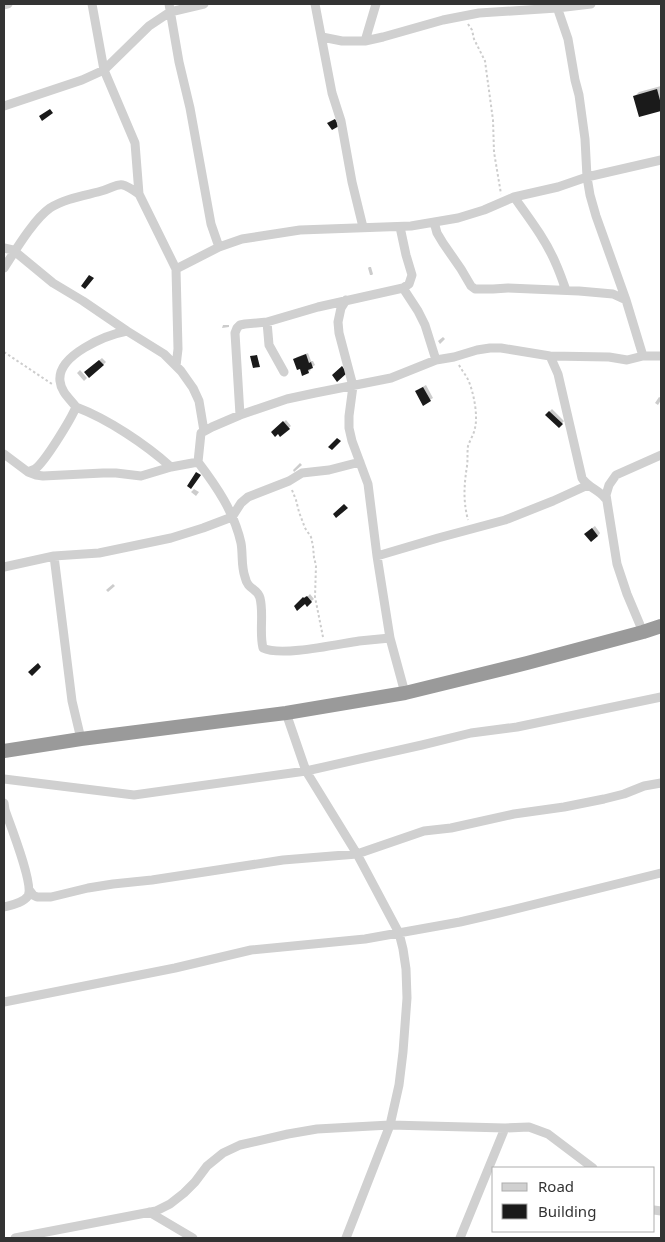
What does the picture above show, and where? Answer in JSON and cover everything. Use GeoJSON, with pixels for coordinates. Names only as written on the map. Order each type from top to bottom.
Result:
{"type":"FeatureCollection","features":[{"type":"Feature","properties":{"kind":"highway"},"geometry":{"type":"LineString","coordinates":[[4,751],[81,738],[286,713],[405,693],[527,663],[661,626]]}},
{"type":"Feature","properties":{"kind":"street"},"geometry":{"type":"LineString","coordinates":[[4,5],[8,4]]}},
{"type":"Feature","properties":{"kind":"street"},"geometry":{"type":"LineString","coordinates":[[92,4],[104,70],[135,143],[139,194],[176,269],[178,349],[176,366]]}},
{"type":"Feature","properties":{"kind":"street"},"geometry":{"type":"LineString","coordinates":[[4,106],[82,80],[104,70],[170,8],[204,4]]}},
{"type":"Feature","properties":{"kind":"street"},"geometry":{"type":"LineString","coordinates":[[315,4],[332,93],[341,120],[352,182],[363,227]]}},
{"type":"Feature","properties":{"kind":"street"},"geometry":{"type":"LineString","coordinates":[[365,41],[376,4]]}},
{"type":"Feature","properties":{"kind":"street"},"geometry":{"type":"LineString","coordinates":[[322,38],[342,41],[365,41],[443,20],[479,13],[590,4]]}},
{"type":"Feature","properties":{"kind":"street"},"geometry":{"type":"LineString","coordinates":[[557,6],[568,39],[579,95],[586,139],[587,177],[596,216],[626,300],[643,356]]}},
{"type":"Feature","properties":{"kind":"street"},"geometry":{"type":"LineString","coordinates":[[170,8],[211,224],[218,247]]}},
{"type":"Feature","properties":{"kind":"street"},"geometry":{"type":"LineString","coordinates":[[176,269],[218,247],[242,239],[320,228],[400,227],[458,218],[484,210],[514,197],[558,187],[587,177],[661,160]]}},
{"type":"Feature","properties":{"kind":"street"},"geometry":{"type":"LineString","coordinates":[[4,268],[14,251],[39,218],[51,207],[117,184],[126,185],[139,194]]}},
{"type":"Feature","properties":{"kind":"street"},"geometry":{"type":"LineString","coordinates":[[514,197],[549,250],[566,290]]}},
{"type":"Feature","properties":{"kind":"street"},"geometry":{"type":"LineString","coordinates":[[434,222],[437,233],[443,243],[471,286],[475,289],[566,290],[613,294],[626,300]]}},
{"type":"Feature","properties":{"kind":"street"},"geometry":{"type":"LineString","coordinates":[[240,415],[236,328],[240,325],[267,322],[318,306],[403,288],[409,284],[412,275],[400,227]]}},
{"type":"Feature","properties":{"kind":"street"},"geometry":{"type":"LineString","coordinates":[[4,248],[14,251],[53,283],[164,354],[193,388],[199,401],[204,430]]}},
{"type":"Feature","properties":{"kind":"street"},"geometry":{"type":"LineString","coordinates":[[403,288],[425,325],[436,360]]}},
{"type":"Feature","properties":{"kind":"street"},"geometry":{"type":"LineString","coordinates":[[346,300],[341,308],[338,322],[339,333],[353,386],[349,428],[368,484],[390,638],[405,693]]}},
{"type":"Feature","properties":{"kind":"street"},"geometry":{"type":"LineString","coordinates":[[267,322],[269,345],[284,372]]}},
{"type":"Feature","properties":{"kind":"street"},"geometry":{"type":"LineString","coordinates":[[127,331],[112,334],[79,351],[64,366],[60,373],[60,382],[64,392],[76,407],[104,420],[161,458],[171,467]]}},
{"type":"Feature","properties":{"kind":"street"},"geometry":{"type":"LineString","coordinates":[[390,638],[295,651],[267,650],[262,646],[260,599],[257,592],[249,587],[246,581],[241,544],[236,525],[218,488],[198,462],[201,433],[240,415],[287,400],[391,378],[436,360],[477,350],[496,348],[550,356],[609,357],[627,360],[643,356],[661,356]]}},
{"type":"Feature","properties":{"kind":"street"},"geometry":{"type":"LineString","coordinates":[[550,356],[558,374],[582,478],[588,485],[606,498]]}},
{"type":"Feature","properties":{"kind":"street"},"geometry":{"type":"LineString","coordinates":[[28,472],[36,468],[44,460],[76,407]]}},
{"type":"Feature","properties":{"kind":"street"},"geometry":{"type":"LineString","coordinates":[[4,454],[28,472],[44,476],[103,472],[141,476],[171,467],[198,462]]}},
{"type":"Feature","properties":{"kind":"street"},"geometry":{"type":"LineString","coordinates":[[643,632],[626,594],[619,571],[606,498],[608,485],[616,475],[661,455]]}},
{"type":"Feature","properties":{"kind":"street"},"geometry":{"type":"LineString","coordinates":[[4,567],[54,556],[99,553],[171,538],[232,517],[248,497],[290,481],[302,473],[329,470],[360,462]]}},
{"type":"Feature","properties":{"kind":"street"},"geometry":{"type":"LineString","coordinates":[[377,556],[505,520],[588,485]]}},
{"type":"Feature","properties":{"kind":"street"},"geometry":{"type":"LineString","coordinates":[[54,556],[72,701],[81,738]]}},
{"type":"Feature","properties":{"kind":"street"},"geometry":{"type":"LineString","coordinates":[[4,779],[134,795],[306,771],[470,733],[517,727],[661,697]]}},
{"type":"Feature","properties":{"kind":"street"},"geometry":{"type":"LineString","coordinates":[[286,713],[306,771],[357,854],[399,933],[406,969],[407,998],[399,1085],[390,1125],[346,1238]]}},
{"type":"Feature","properties":{"kind":"street"},"geometry":{"type":"LineString","coordinates":[[4,802],[5,810],[23,860],[30,891],[37,897],[51,897],[113,884],[283,860],[357,854],[424,831],[452,828],[514,814],[604,799],[661,782]]}},
{"type":"Feature","properties":{"kind":"street"},"geometry":{"type":"LineString","coordinates":[[4,1002],[175,968],[251,950],[365,939],[460,922],[661,873]]}},
{"type":"Feature","properties":{"kind":"street"},"geometry":{"type":"LineString","coordinates":[[4,907],[25,899],[30,891]]}},
{"type":"Feature","properties":{"kind":"street"},"geometry":{"type":"LineString","coordinates":[[15,1238],[156,1211],[170,1204],[190,1187],[207,1166],[223,1153],[240,1146],[317,1129],[390,1125],[529,1127],[548,1134],[592,1167]]}},
{"type":"Feature","properties":{"kind":"street"},"geometry":{"type":"LineString","coordinates":[[460,1238],[505,1128]]}},
{"type":"Feature","properties":{"kind":"street"},"geometry":{"type":"LineString","coordinates":[[149,1212],[193,1238]]}},
{"type":"Feature","properties":{"kind":"path"},"geometry":{"type":"LineString","coordinates":[[459,18],[469,24],[485,61],[494,120],[494,152],[501,202]]}},
{"type":"Feature","properties":{"kind":"path"},"geometry":{"type":"LineString","coordinates":[[4,352],[64,392]]}},
{"type":"Feature","properties":{"kind":"path"},"geometry":{"type":"LineString","coordinates":[[454,357],[468,380],[474,398],[475,429],[469,444],[464,495],[471,529]]}},
{"type":"Feature","properties":{"kind":"path"},"geometry":{"type":"LineString","coordinates":[[290,481],[299,512],[313,546],[316,565],[315,604],[324,647]]}},
{"type":"Feature","properties":{"kind":"building"},"geometry":{"type":"Polygon","coordinates":[[[657,89],[661,111],[639,117],[633,96],[657,89]]]}},
{"type":"Feature","properties":{"kind":"building"},"geometry":{"type":"Polygon","coordinates":[[[50,109],[53,113],[42,121],[39,116],[50,109]]]}},
{"type":"Feature","properties":{"kind":"building"},"geometry":{"type":"Polygon","coordinates":[[[335,119],[339,126],[332,130],[327,123],[335,119]]]}},
{"type":"Feature","properties":{"kind":"building"},"geometry":{"type":"Polygon","coordinates":[[[89,275],[94,278],[85,289],[81,286],[89,275]]]}},
{"type":"Feature","properties":{"kind":"building"},"geometry":{"type":"Polygon","coordinates":[[[306,354],[313,368],[308,370],[309,373],[302,376],[300,369],[297,370],[293,359],[306,354]]]}},
{"type":"Feature","properties":{"kind":"building"},"geometry":{"type":"Polygon","coordinates":[[[257,355],[260,367],[253,368],[250,356],[257,355]]]}},
{"type":"Feature","properties":{"kind":"building"},"geometry":{"type":"Polygon","coordinates":[[[99,360],[104,365],[89,378],[84,372],[99,360]]]}},
{"type":"Feature","properties":{"kind":"building"},"geometry":{"type":"Polygon","coordinates":[[[342,366],[347,373],[337,382],[332,375],[342,366]]]}},
{"type":"Feature","properties":{"kind":"building"},"geometry":{"type":"Polygon","coordinates":[[[423,387],[431,401],[423,406],[415,391],[423,387]]]}},
{"type":"Feature","properties":{"kind":"building"},"geometry":{"type":"Polygon","coordinates":[[[549,411],[563,424],[559,428],[545,415],[549,411]]]}},
{"type":"Feature","properties":{"kind":"building"},"geometry":{"type":"Polygon","coordinates":[[[283,421],[290,429],[280,437],[278,434],[275,437],[271,432],[283,421]]]}},
{"type":"Feature","properties":{"kind":"building"},"geometry":{"type":"Polygon","coordinates":[[[337,438],[341,441],[332,450],[328,447],[337,438]]]}},
{"type":"Feature","properties":{"kind":"building"},"geometry":{"type":"Polygon","coordinates":[[[196,472],[201,475],[191,489],[187,486],[196,472]]]}},
{"type":"Feature","properties":{"kind":"building"},"geometry":{"type":"Polygon","coordinates":[[[344,504],[348,508],[336,518],[333,514],[344,504]]]}},
{"type":"Feature","properties":{"kind":"building"},"geometry":{"type":"Polygon","coordinates":[[[592,528],[598,536],[591,542],[584,534],[592,528]]]}},
{"type":"Feature","properties":{"kind":"building"},"geometry":{"type":"Polygon","coordinates":[[[307,596],[312,602],[307,607],[305,604],[297,611],[294,606],[303,597],[307,596]]]}},
{"type":"Feature","properties":{"kind":"building"},"geometry":{"type":"Polygon","coordinates":[[[38,663],[41,667],[32,676],[28,672],[38,663]]]}}]}
